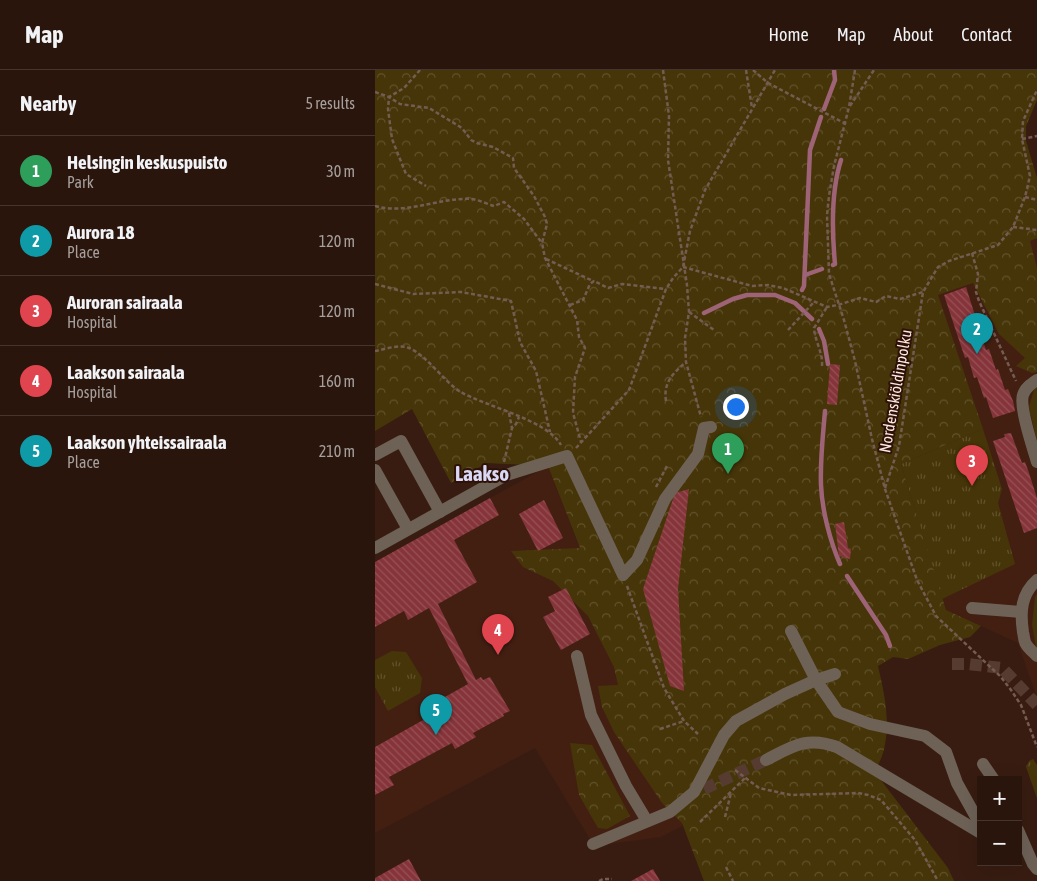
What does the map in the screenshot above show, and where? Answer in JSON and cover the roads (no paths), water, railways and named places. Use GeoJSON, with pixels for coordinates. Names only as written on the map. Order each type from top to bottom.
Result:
{"type":"FeatureCollection","features":[{"type":"Feature","properties":{"kind":"street"},"geometry":{"type":"LineString","coordinates":[[1037,380],[1027,388],[1023,396],[1024,411],[1037,462]]}},
{"type":"Feature","properties":{"kind":"street"},"geometry":{"type":"LineString","coordinates":[[375,548],[506,475],[567,456],[623,576],[637,560],[665,499],[698,454],[707,428]]}},
{"type":"Feature","properties":{"kind":"street"},"geometry":{"type":"LineString","coordinates":[[375,456],[401,441],[441,512]]}},
{"type":"Feature","properties":{"kind":"street"},"geometry":{"type":"LineString","coordinates":[[375,470],[408,529]]}},
{"type":"Feature","properties":{"kind":"street"},"geometry":{"type":"LineString","coordinates":[[1037,580],[1025,594],[1021,612],[1025,643],[1037,656]]}},
{"type":"Feature","properties":{"kind":"street"},"geometry":{"type":"LineString","coordinates":[[972,608],[1021,612]]}},
{"type":"Feature","properties":{"kind":"street"},"geometry":{"type":"LineString","coordinates":[[791,631],[816,680],[838,712],[870,724],[925,736],[946,752],[957,783],[978,821]]}},
{"type":"Feature","properties":{"kind":"street"},"geometry":{"type":"LineString","coordinates":[[577,656],[591,714],[626,786],[647,821]]}},
{"type":"Feature","properties":{"kind":"street"},"geometry":{"type":"LineString","coordinates":[[593,844],[670,812],[694,792],[724,736],[736,721],[785,694],[835,674]]}},
{"type":"Feature","properties":{"kind":"street"},"geometry":{"type":"LineString","coordinates":[[766,760],[799,744],[824,742],[837,747],[977,831]]}},
{"type":"Feature","properties":{"kind":"street"},"geometry":{"type":"LineString","coordinates":[[983,764],[991,776]]}},
{"type":"Feature","properties":{"kind":"street"},"geometry":{"type":"LineString","coordinates":[[1022,839],[1035,867]]}},
{"type":"Feature","properties":{"kind":"street"},"geometry":{"type":"LineString","coordinates":[[1022,859],[1035,867]]}},
{"type":"Feature","properties":{"kind":"waterway"},"geometry":{"type":"LineString","coordinates":[[824,109],[835,80],[834,70]]}},
{"type":"Feature","properties":{"kind":"waterway"},"geometry":{"type":"LineString","coordinates":[[802,290],[804,286],[810,150],[821,117]]}},
{"type":"Feature","properties":{"kind":"waterway"},"geometry":{"type":"LineString","coordinates":[[833,265],[835,264],[833,239],[834,198],[841,160]]}},
{"type":"Feature","properties":{"kind":"waterway"},"geometry":{"type":"LineString","coordinates":[[805,275],[822,269]]}},
{"type":"Feature","properties":{"kind":"waterway"},"geometry":{"type":"LineString","coordinates":[[704,313],[733,299],[747,295],[775,295],[795,303],[812,319]]}},
{"type":"Feature","properties":{"kind":"waterway"},"geometry":{"type":"LineString","coordinates":[[819,329],[824,341],[828,364]]}},
{"type":"Feature","properties":{"kind":"waterway"},"geometry":{"type":"LineString","coordinates":[[825,411],[821,485],[827,525],[840,564]]}},
{"type":"Feature","properties":{"kind":"waterway"},"geometry":{"type":"LineString","coordinates":[[847,576],[886,635],[890,646]]}},
{"type":"Feature","properties":{"kind":"tunnel"},"geometry":{"type":"LineString","coordinates":[[952,664],[1002,668],[1037,705]]}},
{"type":"Feature","properties":{"kind":"tunnel"},"geometry":{"type":"LineString","coordinates":[[704,789],[766,760]]}},
{"type":"Feature","properties":{"kind":"place","name":"Aurora 18"},"geometry":{"type":"Point","coordinates":[977,354]}},
{"type":"Feature","properties":{"kind":"place","name":"Helsingin keskuspuisto"},"geometry":{"type":"Point","coordinates":[728,474]}},
{"type":"Feature","properties":{"kind":"place","name":"Auroran sairaala"},"geometry":{"type":"Point","coordinates":[972,486]}},
{"type":"Feature","properties":{"kind":"place","name":"Laakson sairaala"},"geometry":{"type":"Point","coordinates":[498,655]}},
{"type":"Feature","properties":{"kind":"place","name":"Laakson yhteissairaala"},"geometry":{"type":"Point","coordinates":[436,735]}},
{"type":"Feature","properties":{"kind":"district","name":"Laakso"},"geometry":{"type":"Point","coordinates":[482,474]}}]}
